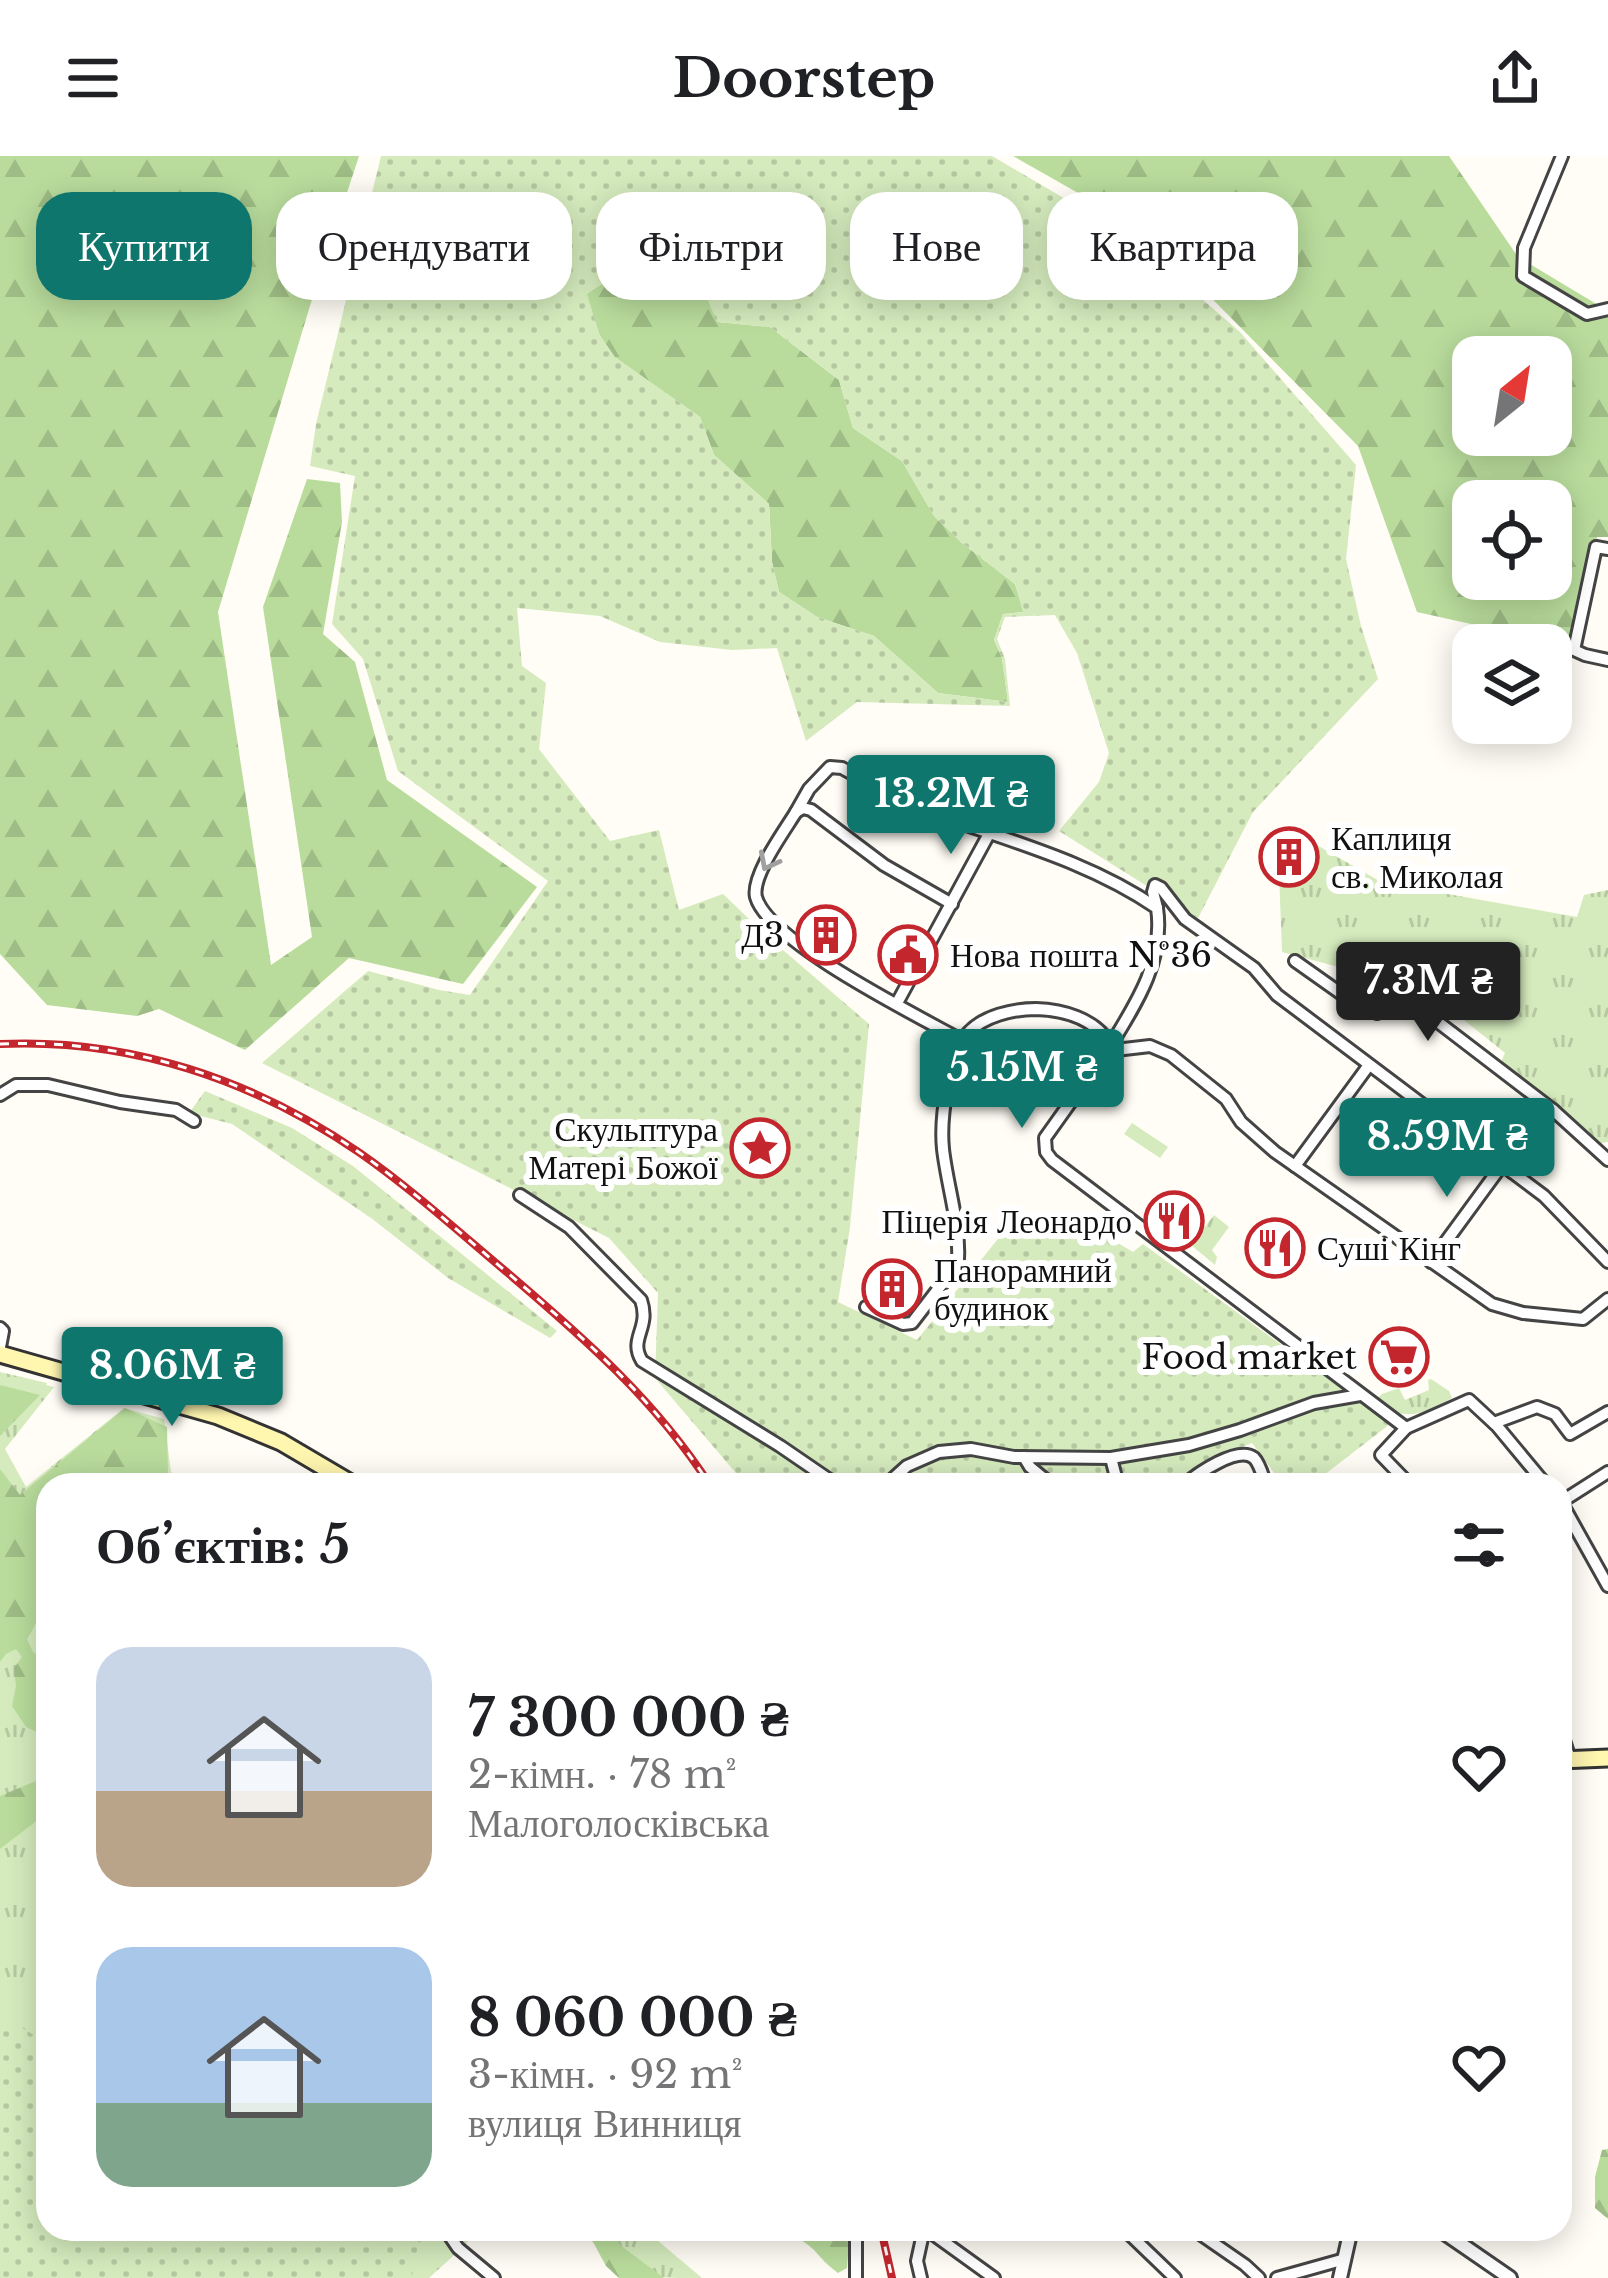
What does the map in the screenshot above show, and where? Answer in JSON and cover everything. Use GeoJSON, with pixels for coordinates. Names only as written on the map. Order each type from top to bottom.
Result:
{"type":"FeatureCollection","features":[{"type":"Feature","properties":{"kind":"main road"},"geometry":{"type":"LineString","coordinates":[[0,1350],[218,1415],[281,1442],[334,1473]]}},
{"type":"Feature","properties":{"kind":"main road"},"geometry":{"type":"LineString","coordinates":[[1572,1759],[1608,1758]]}},
{"type":"Feature","properties":{"kind":"street"},"geometry":{"type":"LineString","coordinates":[[1562,156],[1524,248],[1523,276],[1588,314],[1608,309]]}},
{"type":"Feature","properties":{"kind":"street"},"geometry":{"type":"LineString","coordinates":[[1608,549],[1596,547],[1574,650],[1608,660]]}},
{"type":"Feature","properties":{"kind":"street"},"geometry":{"type":"LineString","coordinates":[[963,1041],[817,959],[776,924],[756,899],[766,861],[818,778],[830,767],[842,768],[914,806],[1102,876],[1156,908]]}},
{"type":"Feature","properties":{"kind":"street"},"geometry":{"type":"LineString","coordinates":[[796,812],[811,810],[884,865],[952,904]]}},
{"type":"Feature","properties":{"kind":"street"},"geometry":{"type":"LineString","coordinates":[[897,1004],[990,832]]}},
{"type":"Feature","properties":{"kind":"street"},"geometry":{"type":"LineString","coordinates":[[1406,1428],[1046,1152],[1045,1138],[1107,1051],[1147,981],[1160,932],[1155,885],[1185,919],[1254,968],[1277,995],[1544,1196],[1608,1262]]}},
{"type":"Feature","properties":{"kind":"street"},"geometry":{"type":"LineString","coordinates":[[1295,961],[1360,1007],[1377,1013],[1399,998],[1434,1019],[1553,1110],[1608,1160]]}},
{"type":"Feature","properties":{"kind":"street"},"geometry":{"type":"LineString","coordinates":[[866,1307],[903,1324],[912,1323],[958,1259],[942,1144],[942,1106],[968,1032],[1012,1010],[1058,1010],[1098,1028],[1108,1042],[1107,1051]]}},
{"type":"Feature","properties":{"kind":"street"},"geometry":{"type":"LineString","coordinates":[[1107,1051],[1150,1046],[1166,1051],[1226,1099],[1240,1122],[1295,1166],[1492,1304],[1523,1313],[1582,1319],[1608,1299]]}},
{"type":"Feature","properties":{"kind":"street"},"geometry":{"type":"LineString","coordinates":[[1295,1166],[1369,1065]]}},
{"type":"Feature","properties":{"kind":"street"},"geometry":{"type":"LineString","coordinates":[[0,1095],[16,1085],[48,1085],[176,1109],[194,1121]]}},
{"type":"Feature","properties":{"kind":"street"},"geometry":{"type":"LineString","coordinates":[[1431,1262],[1553,1110]]}},
{"type":"Feature","properties":{"kind":"street"},"geometry":{"type":"LineString","coordinates":[[520,1195],[569,1227],[641,1300],[646,1315],[636,1345],[643,1361],[820,1473]]}},
{"type":"Feature","properties":{"kind":"street"},"geometry":{"type":"LineString","coordinates":[[0,1328],[0,1350]]}},
{"type":"Feature","properties":{"kind":"street"},"geometry":{"type":"LineString","coordinates":[[899,1473],[939,1452],[970,1449],[1024,1457],[1111,1458],[1171,1448],[1314,1403],[1363,1395]]}},
{"type":"Feature","properties":{"kind":"street"},"geometry":{"type":"LineString","coordinates":[[1398,1473],[1381,1456],[1406,1428],[1469,1400],[1536,1473]]}},
{"type":"Feature","properties":{"kind":"street"},"geometry":{"type":"LineString","coordinates":[[1494,1423],[1537,1407],[1555,1414],[1570,1434],[1608,1412]]}},
{"type":"Feature","properties":{"kind":"street"},"geometry":{"type":"LineString","coordinates":[[1240,1430],[1261,1473]]}},
{"type":"Feature","properties":{"kind":"street"},"geometry":{"type":"LineString","coordinates":[[1200,1473],[1223,1460],[1252,1456]]}},
{"type":"Feature","properties":{"kind":"street"},"geometry":{"type":"LineString","coordinates":[[1024,1457],[1038,1473]]}},
{"type":"Feature","properties":{"kind":"street"},"geometry":{"type":"LineString","coordinates":[[1111,1458],[1115,1473]]}},
{"type":"Feature","properties":{"kind":"street"},"geometry":{"type":"LineString","coordinates":[[1572,1494],[1608,1472]]}},
{"type":"Feature","properties":{"kind":"street"},"geometry":{"type":"LineString","coordinates":[[1572,1521],[1608,1586]]}},
{"type":"Feature","properties":{"kind":"street"},"geometry":{"type":"LineString","coordinates":[[453,2241],[494,2278]]}},
{"type":"Feature","properties":{"kind":"street"},"geometry":{"type":"LineString","coordinates":[[856,2241],[856,2278]]}},
{"type":"Feature","properties":{"kind":"street"},"geometry":{"type":"LineString","coordinates":[[921,2278],[916,2261],[922,2241]]}},
{"type":"Feature","properties":{"kind":"street"},"geometry":{"type":"LineString","coordinates":[[942,2241],[994,2278]]}},
{"type":"Feature","properties":{"kind":"street"},"geometry":{"type":"LineString","coordinates":[[1136,2241],[1174,2278]]}},
{"type":"Feature","properties":{"kind":"street"},"geometry":{"type":"LineString","coordinates":[[1210,2241],[1259,2278]]}},
{"type":"Feature","properties":{"kind":"street"},"geometry":{"type":"LineString","coordinates":[[1340,2278],[1349,2241]]}},
{"type":"Feature","properties":{"kind":"street"},"geometry":{"type":"LineString","coordinates":[[1456,2241],[1510,2278]]}},
{"type":"Feature","properties":{"kind":"street"},"geometry":{"type":"LineString","coordinates":[[1277,2278],[1345,2259]]}},
{"type":"Feature","properties":{"kind":"green space"},"geometry":{"type":"Polygon","coordinates":[[[0,156],[359,156],[347,192],[276,192],[276,300],[312,300],[218,612],[271,965],[312,937],[263,607],[307,479],[340,483],[342,522],[323,634],[355,662],[387,780],[537,887],[463,984],[349,958],[245,1050],[159,1009],[137,1016],[47,1005],[0,954],[0,156]]]}},
{"type":"Feature","properties":{"kind":"green space"},"geometry":{"type":"Polygon","coordinates":[[[381,156],[992,156],[1053,192],[1047,192],[1047,300],[1203,300],[1240,332],[1356,465],[1346,559],[1378,679],[1253,812],[1198,918],[1059,831],[1099,782],[1109,753],[1077,653],[1055,615],[1005,617],[997,639],[1005,659],[1010,706],[857,702],[806,741],[777,648],[732,650],[660,642],[600,616],[517,608],[522,666],[546,683],[539,749],[610,841],[659,830],[679,910],[723,894],[869,1024],[850,1227],[838,1302],[917,1340],[1001,1235],[1035,1239],[1086,1224],[1133,1252],[1143,1244],[1390,1424],[1327,1473],[1274,1473],[1252,1443],[1189,1473],[736,1473],[655,1378],[658,1293],[609,1238],[262,1063],[368,971],[470,995],[548,881],[398,771],[363,659],[332,624],[355,476],[310,466],[346,300],[572,300],[572,192],[372,192],[381,156]],[[596,192],[596,288],[587,294],[599,334],[615,357],[700,417],[714,455],[769,504],[779,592],[817,617],[874,636],[938,693],[1008,702],[1002,658],[994,640],[1003,614],[1023,612],[1015,584],[934,516],[902,461],[853,428],[839,380],[770,327],[717,322],[708,300],[826,300],[826,192],[596,192]]]}},
{"type":"Feature","properties":{"kind":"green space"},"geometry":{"type":"Polygon","coordinates":[[[1013,156],[1449,156],[1518,257],[1608,311],[1608,537],[1597,537],[1572,639],[1572,624],[1471,624],[1417,612],[1358,446],[1213,300],[1298,300],[1298,192],[1076,192],[1013,156]]]}},
{"type":"Feature","properties":{"kind":"green space"},"geometry":{"type":"Polygon","coordinates":[[[596,288],[596,300],[708,300],[718,322],[770,327],[839,380],[853,428],[902,461],[934,516],[1015,584],[1024,612],[1003,614],[994,640],[1002,658],[1008,702],[938,693],[874,636],[817,617],[779,592],[769,504],[714,455],[700,417],[614,357],[599,334],[586,294],[596,288]]]}},
{"type":"Feature","properties":{"kind":"green space"},"geometry":{"type":"Polygon","coordinates":[[[1296,833],[1381,882],[1577,917],[1584,895],[1608,890],[1608,1142],[1601,1143],[1501,1062],[1505,1053],[1464,1020],[1365,974],[1282,952],[1279,873],[1296,833]]]}},
{"type":"Feature","properties":{"kind":"green space"},"geometry":{"type":"Polygon","coordinates":[[[205,1091],[292,1128],[353,1166],[557,1331],[550,1338],[448,1278],[371,1218],[232,1124],[189,1113],[205,1091]]]}},
{"type":"Feature","properties":{"kind":"green space"},"geometry":{"type":"Polygon","coordinates":[[[1132,1123],[1168,1147],[1160,1158],[1124,1134],[1132,1123]]]}},
{"type":"Feature","properties":{"kind":"green space"},"geometry":{"type":"Polygon","coordinates":[[[1214,1215],[1229,1227],[1212,1250],[1215,1265],[1191,1245],[1214,1215]]]}},
{"type":"Feature","properties":{"kind":"green space"},"geometry":{"type":"Polygon","coordinates":[[[0,1372],[54,1387],[5,1449],[26,1487],[36,1479],[36,2241],[468,2241],[429,2278],[0,2278],[0,1372]]]}},
{"type":"Feature","properties":{"kind":"green space"},"geometry":{"type":"Polygon","coordinates":[[[1431,1379],[1452,1398],[1413,1414],[1395,1412],[1375,1400],[1399,1388],[1405,1400],[1429,1390],[1431,1379]]]}},
{"type":"Feature","properties":{"kind":"green space"},"geometry":{"type":"Polygon","coordinates":[[[0,1385],[40,1395],[0,1436],[0,1385]]]}},
{"type":"Feature","properties":{"kind":"green space"},"geometry":{"type":"Polygon","coordinates":[[[124,1408],[164,1419],[171,1472],[43,1473],[124,1408]]]}},
{"type":"Feature","properties":{"kind":"green space"},"geometry":{"type":"Polygon","coordinates":[[[125,1408],[167,1427],[168,1473],[47,1473],[125,1408]]]}},
{"type":"Feature","properties":{"kind":"green space"},"geometry":{"type":"Polygon","coordinates":[[[0,1469],[20,1495],[36,1482],[36,1622],[27,1639],[36,1654],[36,1732],[26,1727],[12,1706],[14,1668],[22,1657],[16,1649],[0,1662],[0,1469]]]}},
{"type":"Feature","properties":{"kind":"green space"},"geometry":{"type":"Polygon","coordinates":[[[36,1781],[36,1821],[0,1849],[0,1796],[36,1781]]]}},
{"type":"Feature","properties":{"kind":"green space"},"geometry":{"type":"Polygon","coordinates":[[[0,2014],[36,2036],[36,2241],[421,2243],[411,2278],[0,2278],[0,2014]]]}},
{"type":"Feature","properties":{"kind":"green space"},"geometry":{"type":"Polygon","coordinates":[[[1608,2149],[1608,2219],[1595,2208],[1595,2177],[1602,2150],[1608,2149]]]}},
{"type":"Feature","properties":{"kind":"green space"},"geometry":{"type":"Polygon","coordinates":[[[592,2241],[658,2241],[702,2278],[645,2275],[610,2257],[592,2241]]]}},
{"type":"Feature","properties":{"kind":"green space"},"geometry":{"type":"Polygon","coordinates":[[[592,2241],[618,2241],[664,2278],[619,2278],[592,2241]]]}},
{"type":"Feature","properties":{"kind":"green space"},"geometry":{"type":"Polygon","coordinates":[[[802,2241],[849,2241],[847,2268],[838,2273],[802,2241]]]}},
{"type":"Feature","properties":{"kind":"railway"},"geometry":{"type":"LineString","coordinates":[[0,1044],[96,1048],[143,1057],[234,1085],[319,1127],[418,1197],[537,1298],[642,1398],[702,1473]]}},
{"type":"Feature","properties":{"kind":"railway"},"geometry":{"type":"LineString","coordinates":[[884,2241],[892,2278]]}},
{"type":"Feature","properties":{"kind":"place","name":"Каплиця св. Миколая"},"geometry":{"type":"Point","coordinates":[1289,857]}},
{"type":"Feature","properties":{"kind":"place","name":"Д3"},"geometry":{"type":"Point","coordinates":[826,935]}},
{"type":"Feature","properties":{"kind":"place","name":"Нова пошта №36"},"geometry":{"type":"Point","coordinates":[908,955]}},
{"type":"Feature","properties":{"kind":"place","name":"Скульптура Матері Божої"},"geometry":{"type":"Point","coordinates":[760,1148]}},
{"type":"Feature","properties":{"kind":"place","name":"Піцерія Леонардо"},"geometry":{"type":"Point","coordinates":[1174,1221]}},
{"type":"Feature","properties":{"kind":"place","name":"Суші Кінг"},"geometry":{"type":"Point","coordinates":[1275,1248]}},
{"type":"Feature","properties":{"kind":"place","name":"Панорамний будинок"},"geometry":{"type":"Point","coordinates":[892,1289]}},
{"type":"Feature","properties":{"kind":"place","name":"Food market"},"geometry":{"type":"Point","coordinates":[1399,1357]}}]}
